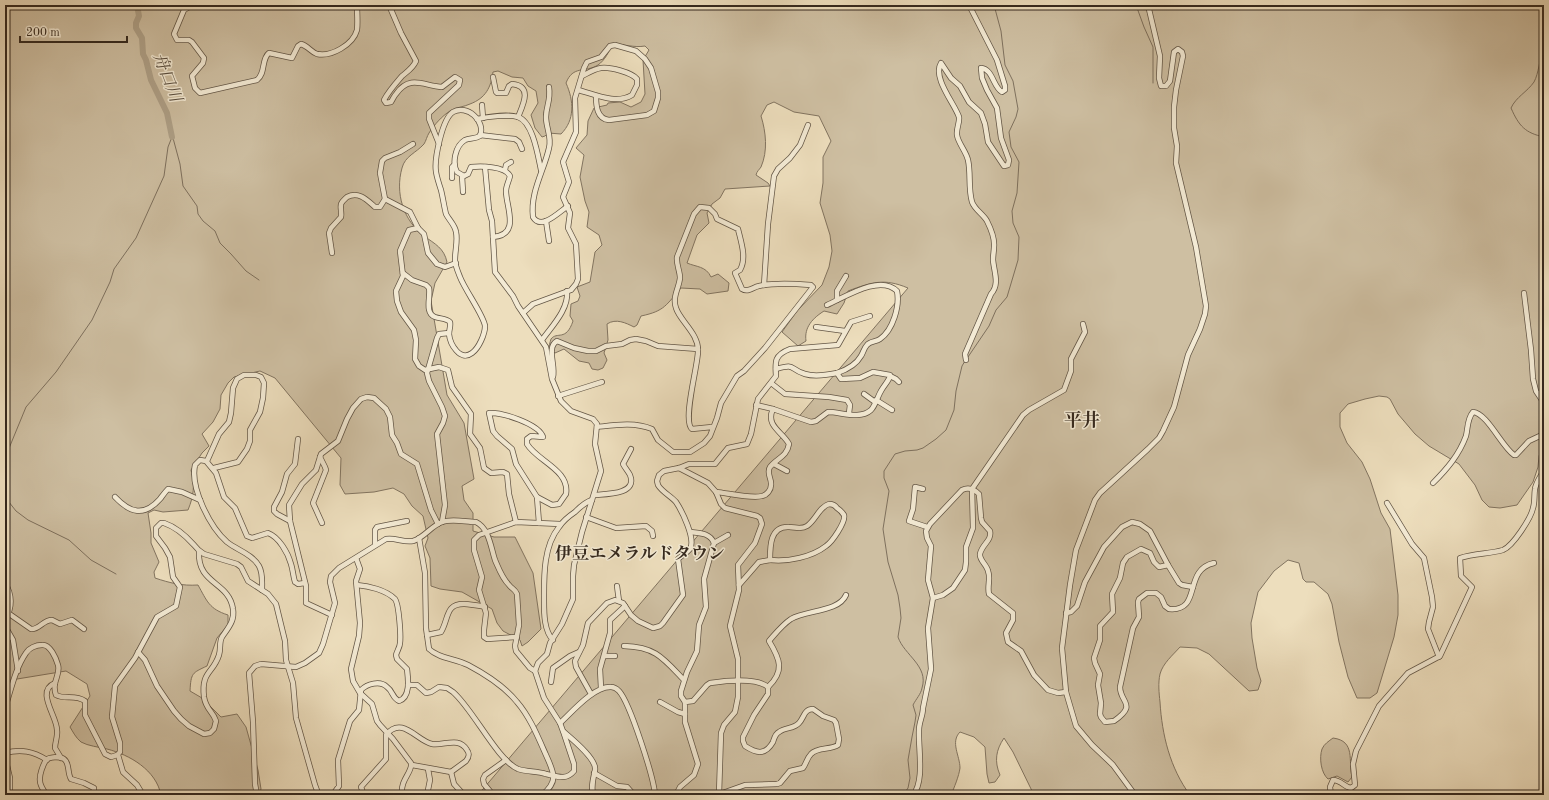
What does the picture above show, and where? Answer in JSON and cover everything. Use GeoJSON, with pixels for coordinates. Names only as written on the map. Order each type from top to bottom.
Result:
{"type":"FeatureCollection","features":[{"type":"Feature","properties":{"kind":"street"},"geometry":{"type":"LineString","coordinates":[[193,5],[183,12],[174,34],[177,40],[189,40],[192,42],[204,58],[203,63],[192,76],[195,88],[200,93],[257,80],[263,73],[265,58],[270,53],[292,58],[297,48],[301,44],[317,54],[330,53],[339,50],[356,32],[357,5]]}},
{"type":"Feature","properties":{"kind":"street"},"geometry":{"type":"LineString","coordinates":[[389,5],[401,33],[416,61],[412,69],[398,80],[387,94],[385,102],[388,104],[391,102],[395,94],[408,83],[418,81],[442,87],[455,77],[460,80],[459,85],[429,113],[429,118],[439,144]]}},
{"type":"Feature","properties":{"kind":"street"},"geometry":{"type":"LineString","coordinates":[[966,360],[965,354],[996,283],[993,260],[995,246],[992,233],[986,219],[973,203],[970,193],[970,171],[967,157],[958,139],[957,133],[959,116],[943,88],[940,71],[941,63],[951,78],[960,86],[969,102],[981,113],[985,124],[988,142],[1004,166],[1008,165],[1009,160],[1001,138],[997,108],[982,78],[981,68],[988,71],[999,90],[1002,92],[1005,90],[1005,86],[996,60],[970,5]]}},
{"type":"Feature","properties":{"kind":"street"},"geometry":{"type":"LineString","coordinates":[[1136,795],[1113,765],[1092,745],[1076,726],[1066,692],[1062,648],[1076,550],[1095,500],[1100,493],[1155,442],[1163,431],[1174,407],[1188,355],[1200,329],[1206,306],[1195,240],[1176,163],[1177,146],[1174,128],[1174,107],[1183,56],[1182,52],[1178,49],[1174,52],[1170,81],[1166,86],[1161,86],[1159,78],[1160,56],[1148,5]]}},
{"type":"Feature","properties":{"kind":"street"},"geometry":{"type":"LineString","coordinates":[[523,313],[533,304],[567,291],[573,288],[576,284],[578,274],[576,244],[568,228],[570,213],[563,197],[568,182],[563,162],[576,132],[574,102],[587,62],[601,57],[608,48],[613,46],[636,51],[648,62],[654,76],[658,92],[655,108],[651,114],[609,120],[604,119],[600,115],[596,96]]}},
{"type":"Feature","properties":{"kind":"street"},"geometry":{"type":"LineString","coordinates":[[578,90],[596,96],[618,99],[630,97],[635,90],[637,79],[629,73],[604,68],[597,69],[582,76]]}},
{"type":"Feature","properties":{"kind":"street"},"geometry":{"type":"LineString","coordinates":[[493,77],[497,94],[506,93],[509,86],[512,84],[518,86],[524,91],[525,96],[518,117]]}},
{"type":"Feature","properties":{"kind":"street"},"geometry":{"type":"LineString","coordinates":[[549,87],[550,97],[546,118],[550,136],[550,145],[534,193],[533,217],[536,221],[546,221],[568,206]]}},
{"type":"Feature","properties":{"kind":"street"},"geometry":{"type":"LineString","coordinates":[[482,105],[483,118]]}},
{"type":"Feature","properties":{"kind":"street"},"geometry":{"type":"LineString","coordinates":[[403,273],[412,280],[426,285],[429,288],[430,313],[435,317],[449,320],[451,323],[449,333],[460,355],[469,355],[475,350],[485,331],[484,323],[465,288],[456,263],[456,230],[446,214],[436,171],[439,144],[444,126],[452,113],[460,110],[466,111],[477,119],[481,125],[480,135]]}},
{"type":"Feature","properties":{"kind":"street"},"geometry":{"type":"LineString","coordinates":[[477,119],[518,117],[524,121],[536,148],[541,170]]}},
{"type":"Feature","properties":{"kind":"street"},"geometry":{"type":"LineString","coordinates":[[764,285],[768,224],[774,176],[778,168],[790,158],[800,145],[808,126]]}},
{"type":"Feature","properties":{"kind":"street"},"geometry":{"type":"LineString","coordinates":[[452,178],[452,167],[454,165],[454,160],[460,145],[465,140],[476,138],[480,135],[514,139],[519,142],[522,149]]}},
{"type":"Feature","properties":{"kind":"street"},"geometry":{"type":"LineString","coordinates":[[332,253],[329,233],[331,228],[341,217],[341,206],[343,201],[349,197],[358,195],[377,208],[380,207],[385,199],[380,173],[382,161],[413,144]]}},
{"type":"Feature","properties":{"kind":"street"},"geometry":{"type":"LineString","coordinates":[[505,170],[506,165],[511,162]]}},
{"type":"Feature","properties":{"kind":"street"},"geometry":{"type":"LineString","coordinates":[[454,165],[457,172],[462,176],[463,192]]}},
{"type":"Feature","properties":{"kind":"street"},"geometry":{"type":"LineString","coordinates":[[462,176],[468,174],[471,167],[485,166],[505,170],[510,176],[506,189],[510,224],[505,233],[499,237],[493,237]]}},
{"type":"Feature","properties":{"kind":"street"},"geometry":{"type":"LineString","coordinates":[[408,685],[417,685],[426,693],[439,687],[453,692],[506,760],[518,768],[562,778],[572,773],[575,768],[560,723],[544,698],[535,671],[538,663],[547,654],[573,599],[574,569],[586,517],[601,470],[595,444],[597,427],[593,419],[571,411],[565,406],[558,396],[552,379],[546,347],[513,296],[495,272],[492,221],[488,210],[485,166]]}},
{"type":"Feature","properties":{"kind":"street"},"geometry":{"type":"LineString","coordinates":[[385,199],[410,212],[418,228],[424,234],[428,253],[437,264],[445,267],[456,263]]}},
{"type":"Feature","properties":{"kind":"street"},"geometry":{"type":"LineString","coordinates":[[597,427],[630,424],[649,428],[654,431],[659,441],[671,451],[676,453],[690,452],[697,448],[710,436],[721,403],[737,376],[747,368],[769,343],[813,287],[811,285],[764,285],[748,291],[742,289],[735,273],[740,270],[743,265],[743,250],[738,229],[717,219],[713,212],[706,207],[699,208],[691,219],[677,257],[680,279],[675,302],[676,310],[687,325],[698,348],[689,407],[689,425],[692,429],[712,427]]}},
{"type":"Feature","properties":{"kind":"street"},"geometry":{"type":"LineString","coordinates":[[546,221],[549,240]]}},
{"type":"Feature","properties":{"kind":"street"},"geometry":{"type":"LineString","coordinates":[[418,228],[409,230],[401,248],[400,255],[403,276],[396,290],[397,301],[401,312],[415,332],[416,362],[420,368],[425,370],[439,367],[448,370],[452,387],[471,414],[470,434],[480,448],[482,465],[491,473],[503,472],[508,474],[509,494],[516,522]]}},
{"type":"Feature","properties":{"kind":"street"},"geometry":{"type":"LineString","coordinates":[[837,300],[837,291],[846,276]]}},
{"type":"Feature","properties":{"kind":"street"},"geometry":{"type":"LineString","coordinates":[[776,369],[787,366],[810,375],[837,373],[854,365],[859,360],[868,343],[880,339],[889,331],[893,322],[898,295],[897,292],[890,286],[873,285],[827,305]]}},
{"type":"Feature","properties":{"kind":"street"},"geometry":{"type":"LineString","coordinates":[[542,340],[557,320],[564,307],[567,300],[567,291]]}},
{"type":"Feature","properties":{"kind":"street"},"geometry":{"type":"LineString","coordinates":[[1524,293],[1533,379],[1536,391],[1544,403]]}},
{"type":"Feature","properties":{"kind":"street"},"geometry":{"type":"LineString","coordinates":[[591,694],[575,664],[579,652],[584,644],[587,627],[590,620],[610,601],[614,600],[619,601],[625,606],[631,615],[643,624],[653,628],[660,626],[663,623],[683,595],[678,559],[691,547],[692,540],[690,532],[676,503],[659,488],[657,478],[661,473],[693,463],[708,465],[714,464],[728,448],[747,444],[756,405],[760,395],[776,376],[776,361],[783,352],[838,345],[851,322],[870,316]]}},
{"type":"Feature","properties":{"kind":"street"},"geometry":{"type":"LineString","coordinates":[[933,598],[943,595],[953,588],[965,570],[966,547],[973,528],[972,489],[1023,415],[1064,390],[1071,371],[1071,359],[1085,332],[1084,324]]}},
{"type":"Feature","properties":{"kind":"street"},"geometry":{"type":"LineString","coordinates":[[816,327],[845,331]]}},
{"type":"Feature","properties":{"kind":"street"},"geometry":{"type":"LineString","coordinates":[[440,523],[446,505],[437,434],[445,416],[429,381],[427,373],[439,334],[449,333]]}},
{"type":"Feature","properties":{"kind":"street"},"geometry":{"type":"LineString","coordinates":[[552,379],[554,364],[552,348],[554,343],[557,341],[574,348],[588,351],[596,351],[606,346],[636,339],[658,346],[698,348]]}},
{"type":"Feature","properties":{"kind":"street"},"geometry":{"type":"LineString","coordinates":[[837,373],[841,379],[860,378],[873,372],[887,374],[899,382]]}},
{"type":"Feature","properties":{"kind":"street"},"geometry":{"type":"LineString","coordinates":[[207,462],[219,434],[227,425],[230,418],[233,388],[237,379],[244,375],[256,375],[262,378],[264,383],[263,398],[260,412],[250,430],[250,441],[247,449],[238,462],[214,468]]}},
{"type":"Feature","properties":{"kind":"street"},"geometry":{"type":"LineString","coordinates":[[756,405],[811,422],[816,421],[828,412],[857,415],[867,412],[873,408],[875,401],[890,376]]}},
{"type":"Feature","properties":{"kind":"street"},"geometry":{"type":"LineString","coordinates":[[558,396],[602,382]]}},
{"type":"Feature","properties":{"kind":"street"},"geometry":{"type":"LineString","coordinates":[[771,383],[785,394],[847,400],[850,405],[849,414]]}},
{"type":"Feature","properties":{"kind":"street"},"geometry":{"type":"LineString","coordinates":[[864,394],[892,410]]}},
{"type":"Feature","properties":{"kind":"street"},"geometry":{"type":"LineString","coordinates":[[332,615],[306,604],[305,583],[290,521],[289,507],[290,502],[302,484],[316,470],[323,452],[338,441],[347,419],[357,404],[364,397],[374,398],[382,404],[388,413],[390,417],[390,431],[401,454],[417,464],[431,510],[440,523]]}},
{"type":"Feature","properties":{"kind":"street"},"geometry":{"type":"LineString","coordinates":[[716,492],[761,497],[768,492],[771,486],[769,471],[786,452],[789,444],[786,438],[777,431],[772,422],[771,413],[773,409]]}},
{"type":"Feature","properties":{"kind":"street"},"geometry":{"type":"LineString","coordinates":[[1433,483],[1454,460],[1462,445],[1470,416],[1473,412],[1476,412],[1484,420],[1506,448],[1514,455],[1516,455],[1529,441],[1544,434]]}},
{"type":"Feature","properties":{"kind":"street"},"geometry":{"type":"LineString","coordinates":[[537,497],[552,505],[557,505],[562,501],[567,492],[562,477],[527,444],[527,439],[531,436],[543,436],[532,426],[511,416],[502,413],[489,413],[493,431],[496,436],[512,449],[516,464],[537,497],[539,523]]}},
{"type":"Feature","properties":{"kind":"street"},"geometry":{"type":"LineString","coordinates":[[290,521],[277,514],[274,507],[282,492],[287,474],[295,464],[298,439]]}},
{"type":"Feature","properties":{"kind":"street"},"geometry":{"type":"LineString","coordinates":[[1544,444],[1544,458]]}},
{"type":"Feature","properties":{"kind":"street"},"geometry":{"type":"LineString","coordinates":[[553,640],[548,633],[545,617],[545,566],[549,547],[560,524],[593,497],[618,493],[627,489],[631,479],[623,464],[631,449]]}},
{"type":"Feature","properties":{"kind":"street"},"geometry":{"type":"LineString","coordinates":[[320,457],[326,470],[313,502],[322,524]]}},
{"type":"Feature","properties":{"kind":"street"},"geometry":{"type":"LineString","coordinates":[[262,590],[262,575],[259,566],[253,559],[230,544],[220,534],[211,522],[200,500],[194,467],[200,460],[207,462],[214,468],[224,498],[234,508],[247,536],[252,538],[268,533],[273,536],[281,544],[288,557],[295,582],[298,584],[305,583]]}},
{"type":"Feature","properties":{"kind":"street"},"geometry":{"type":"LineString","coordinates":[[774,464],[786,470]]}},
{"type":"Feature","properties":{"kind":"street"},"geometry":{"type":"LineString","coordinates":[[679,468],[708,483],[716,492],[721,504],[725,508],[757,516],[760,518],[762,524],[755,543],[738,565],[739,585],[730,626],[738,659],[736,709],[722,729],[720,738],[718,794],[745,785],[780,783],[790,771],[804,768],[812,752],[833,748],[838,745],[839,739],[836,723],[813,708],[807,710],[795,726],[777,733],[770,747],[764,752],[758,753],[745,746],[743,741],[754,715],[768,694],[768,687],[778,672],[778,656],[769,641],[776,632],[791,619],[833,606],[844,600],[846,595]]}},
{"type":"Feature","properties":{"kind":"street"},"geometry":{"type":"LineString","coordinates":[[1331,795],[1330,787],[1333,780],[1339,781],[1347,788],[1351,788],[1355,785],[1353,764],[1356,751],[1379,706],[1408,673],[1439,657],[1472,587],[1461,576],[1460,558],[1504,550],[1511,543],[1531,515],[1535,487],[1544,470]]}},
{"type":"Feature","properties":{"kind":"street"},"geometry":{"type":"LineString","coordinates":[[771,482],[777,482]]}},
{"type":"Feature","properties":{"kind":"street"},"geometry":{"type":"LineString","coordinates":[[923,489],[915,487],[912,513],[909,520],[910,522],[927,528]]}},
{"type":"Feature","properties":{"kind":"street"},"geometry":{"type":"LineString","coordinates":[[913,795],[919,784],[919,728],[931,669],[928,628],[933,598],[928,580],[932,549],[926,534],[927,528],[965,488],[972,489],[979,494],[982,522],[990,531],[991,535],[989,541],[980,554],[989,572],[989,594],[996,601],[1010,610],[1013,616],[1013,620],[1006,633],[1008,642],[1021,651],[1033,673],[1048,690],[1054,692],[1066,692]]}},
{"type":"Feature","properties":{"kind":"street"},"geometry":{"type":"LineString","coordinates":[[115,497],[130,510],[139,511],[156,503],[168,489],[182,492],[200,500]]}},
{"type":"Feature","properties":{"kind":"street"},"geometry":{"type":"LineString","coordinates":[[1387,503],[1412,544],[1424,558],[1433,607],[1428,629],[1439,657]]}},
{"type":"Feature","properties":{"kind":"street"},"geometry":{"type":"LineString","coordinates":[[739,585],[759,562],[770,560],[789,561],[822,549],[830,543],[843,523],[843,514],[834,504],[829,504],[826,505],[807,526],[799,528],[780,528],[771,538],[770,560]]}},
{"type":"Feature","properties":{"kind":"street"},"geometry":{"type":"LineString","coordinates":[[586,517],[616,528],[646,526],[652,531],[653,536]]}},
{"type":"Feature","properties":{"kind":"street"},"geometry":{"type":"LineString","coordinates":[[376,544],[375,530],[377,527],[407,521]]}},
{"type":"Feature","properties":{"kind":"street"},"geometry":{"type":"LineString","coordinates":[[257,795],[255,784],[254,729],[249,673],[253,667],[258,665],[268,664],[300,666],[318,653],[323,644],[332,615],[335,599],[329,578],[335,571],[376,544],[389,538],[407,542],[419,538],[440,523],[453,521],[476,522],[481,524],[486,532],[500,572],[508,585],[518,594],[520,614],[515,646],[516,652],[530,668],[535,671]]}},
{"type":"Feature","properties":{"kind":"street"},"geometry":{"type":"LineString","coordinates":[[517,637],[485,638],[484,630],[486,613],[479,590],[482,577],[473,543],[475,537],[516,522],[560,524]]}},
{"type":"Feature","properties":{"kind":"street"},"geometry":{"type":"LineString","coordinates":[[1066,613],[1071,612],[1078,606],[1085,582],[1104,547],[1119,530],[1128,523],[1136,522],[1149,529],[1174,576],[1180,584],[1193,586]]}},
{"type":"Feature","properties":{"kind":"street"},"geometry":{"type":"LineString","coordinates":[[128,795],[142,794],[136,785],[123,772],[118,755],[120,752],[120,743],[112,717],[115,686],[132,663],[157,617],[176,606],[180,593],[180,587],[173,577],[170,557],[156,536],[156,528],[161,523],[168,524],[185,536],[199,551],[237,564],[241,567],[248,581],[272,597],[276,604],[285,641],[300,734],[315,785],[318,793],[321,795]]}},
{"type":"Feature","properties":{"kind":"street"},"geometry":{"type":"LineString","coordinates":[[690,532],[708,535],[714,543]]}},
{"type":"Feature","properties":{"kind":"street"},"geometry":{"type":"LineString","coordinates":[[676,795],[680,787],[694,775],[698,764],[697,756],[686,725],[685,702],[681,694],[684,680],[697,651],[699,625],[706,604],[704,579],[714,543],[728,535]]}},
{"type":"Feature","properties":{"kind":"street"},"geometry":{"type":"LineString","coordinates":[[419,538],[425,573],[428,646],[431,651],[468,665],[500,686],[516,700],[542,744],[554,776],[553,784],[542,795]]}},
{"type":"Feature","properties":{"kind":"street"},"geometry":{"type":"LineString","coordinates":[[1168,565],[1159,567],[1154,562],[1150,553],[1141,550],[1127,557],[1123,563],[1120,578],[1112,594],[1113,612],[1100,626],[1100,640],[1094,655],[1095,663],[1100,674],[1098,689],[1101,703],[1100,714],[1103,720],[1110,722],[1114,721],[1126,708],[1126,701],[1120,687],[1133,628],[1139,617],[1139,599],[1147,593],[1156,593],[1161,597],[1167,608],[1177,609],[1184,606],[1189,601],[1195,579],[1201,568],[1208,564],[1214,563]]}},
{"type":"Feature","properties":{"kind":"street"},"geometry":{"type":"LineString","coordinates":[[138,652],[145,660],[153,679],[177,715],[189,726],[204,734],[208,734],[213,730],[216,726],[216,721],[215,716],[206,707],[204,683],[206,676],[218,658],[221,639],[229,629],[232,621],[233,608],[230,600],[223,590],[202,571],[199,562],[199,551]]}},
{"type":"Feature","properties":{"kind":"street"},"geometry":{"type":"LineString","coordinates":[[356,558],[360,569],[357,585],[359,632],[351,673],[353,681],[360,692],[372,704],[377,721],[412,765],[451,772],[462,766],[468,759],[468,751],[461,745],[454,742],[432,744],[402,728],[395,729],[387,733]]}},
{"type":"Feature","properties":{"kind":"street"},"geometry":{"type":"LineString","coordinates":[[5,583],[10,596],[8,613],[5,619]]}},
{"type":"Feature","properties":{"kind":"street"},"geometry":{"type":"LineString","coordinates":[[328,795],[334,793],[339,786],[338,760],[350,721],[359,710],[360,692],[362,689],[368,685],[381,684],[388,687],[395,699],[399,701],[403,700],[405,697],[408,685],[407,669],[397,660],[396,655],[401,637],[397,602],[382,591],[357,585]]}},
{"type":"Feature","properties":{"kind":"street"},"geometry":{"type":"LineString","coordinates":[[617,586],[619,601]]}},
{"type":"Feature","properties":{"kind":"street"},"geometry":{"type":"LineString","coordinates":[[427,635],[441,632],[453,606],[463,604],[484,607]]}},
{"type":"Feature","properties":{"kind":"street"},"geometry":{"type":"LineString","coordinates":[[601,688],[600,670],[610,633],[610,620],[625,606]]}},
{"type":"Feature","properties":{"kind":"street"},"geometry":{"type":"LineString","coordinates":[[8,613],[31,629],[36,629],[44,622],[52,620],[60,624],[72,620],[84,629]]}},
{"type":"Feature","properties":{"kind":"street"},"geometry":{"type":"LineString","coordinates":[[5,626],[13,640],[18,671]]}},
{"type":"Feature","properties":{"kind":"street"},"geometry":{"type":"LineString","coordinates":[[5,708],[26,652],[37,646],[45,645],[48,647],[58,664],[58,672],[54,682],[54,690],[58,696],[76,697],[85,701],[85,715],[105,754],[111,757],[118,755]]}},
{"type":"Feature","properties":{"kind":"street"},"geometry":{"type":"LineString","coordinates":[[624,646],[635,646],[654,652],[684,680]]}},
{"type":"Feature","properties":{"kind":"street"},"geometry":{"type":"LineString","coordinates":[[551,682],[553,668],[570,656],[579,652]]}},
{"type":"Feature","properties":{"kind":"street"},"geometry":{"type":"LineString","coordinates":[[604,656],[616,656]]}},
{"type":"Feature","properties":{"kind":"street"},"geometry":{"type":"LineString","coordinates":[[685,702],[694,700],[708,684],[738,680],[763,684],[768,687]]}},
{"type":"Feature","properties":{"kind":"street"},"geometry":{"type":"LineString","coordinates":[[54,682],[49,686],[46,696],[58,729],[55,748],[61,758],[67,763],[70,777],[94,788],[94,795]]}},
{"type":"Feature","properties":{"kind":"street"},"geometry":{"type":"LineString","coordinates":[[560,723],[591,694],[601,688],[616,688],[631,712],[655,795]]}},
{"type":"Feature","properties":{"kind":"street"},"geometry":{"type":"LineString","coordinates":[[660,702],[678,712],[685,714]]}},
{"type":"Feature","properties":{"kind":"street"},"geometry":{"type":"LineString","coordinates":[[562,729],[589,756],[595,766],[591,782],[593,795]]}},
{"type":"Feature","properties":{"kind":"street"},"geometry":{"type":"LineString","coordinates":[[364,795],[361,789],[362,785],[386,759],[387,733]]}},
{"type":"Feature","properties":{"kind":"street"},"geometry":{"type":"LineString","coordinates":[[5,753],[25,751],[47,760],[61,758]]}},
{"type":"Feature","properties":{"kind":"street"},"geometry":{"type":"LineString","coordinates":[[5,757],[10,778],[10,795]]}},
{"type":"Feature","properties":{"kind":"street"},"geometry":{"type":"LineString","coordinates":[[46,795],[40,784],[40,778],[47,760]]}},
{"type":"Feature","properties":{"kind":"street"},"geometry":{"type":"LineString","coordinates":[[493,795],[484,784],[483,779],[485,775],[506,760]]}},
{"type":"Feature","properties":{"kind":"street"},"geometry":{"type":"LineString","coordinates":[[402,795],[402,784],[412,765]]}},
{"type":"Feature","properties":{"kind":"street"},"geometry":{"type":"LineString","coordinates":[[427,795],[430,780],[428,769]]}},
{"type":"Feature","properties":{"kind":"street"},"geometry":{"type":"LineString","coordinates":[[451,772],[454,784],[464,795]]}},
{"type":"Feature","properties":{"kind":"street"},"geometry":{"type":"LineString","coordinates":[[594,773],[617,786],[627,787],[634,795]]}},
{"type":"Feature","properties":{"kind":"shaded area"},"geometry":{"type":"Polygon","coordinates":[[[5,5],[1544,5],[1544,398],[1541,411],[1543,445],[1539,456],[1538,467],[1533,482],[1517,505],[1500,508],[1489,507],[1482,500],[1475,485],[1459,464],[1429,446],[1415,434],[1398,414],[1390,399],[1379,396],[1348,404],[1340,413],[1340,427],[1347,443],[1362,462],[1370,479],[1381,513],[1390,529],[1398,595],[1398,615],[1394,637],[1377,693],[1370,698],[1357,698],[1348,677],[1339,642],[1332,604],[1328,594],[1314,582],[1306,582],[1303,579],[1299,563],[1288,560],[1274,571],[1258,592],[1251,623],[1257,668],[1261,681],[1258,690],[1249,691],[1209,654],[1197,648],[1180,647],[1168,659],[1161,670],[1159,677],[1159,692],[1165,739],[1177,774],[1190,795],[1034,795],[1013,752],[1004,738],[999,747],[997,756],[997,765],[1000,775],[995,782],[989,783],[985,747],[974,737],[960,732],[956,740],[956,749],[960,768],[958,778],[951,795],[478,795],[908,288],[892,283],[878,282],[848,291],[844,303],[837,314],[824,311],[816,317],[810,323],[806,331],[806,341],[798,346],[782,332],[797,311],[822,285],[829,267],[832,251],[830,235],[820,203],[823,183],[823,157],[831,141],[819,116],[794,112],[774,102],[767,105],[761,116],[765,135],[765,155],[761,167],[756,175],[770,186],[725,189],[720,198],[712,204],[707,213],[709,223],[697,235],[687,263],[704,269],[711,277],[718,274],[729,283],[728,291],[707,294],[700,289],[681,288],[668,303],[660,309],[641,316],[637,325],[634,327],[617,321],[610,322],[607,324],[608,340],[604,353],[607,360],[603,368],[598,370],[592,369],[589,363],[579,361],[564,349],[555,353],[548,349],[551,339],[553,337],[565,334],[570,327],[573,321],[570,316],[571,304],[578,301],[580,296],[577,287],[590,282],[595,252],[602,245],[599,235],[587,227],[589,212],[580,177],[584,155],[576,148],[587,135],[588,121],[594,108],[607,105],[608,103],[620,102],[631,107],[641,102],[645,94],[643,60],[649,50],[645,46],[637,47],[612,44],[603,61],[598,65],[572,74],[566,83],[572,103],[569,123],[561,134],[548,133],[542,137],[535,128],[531,115],[538,103],[536,91],[528,86],[523,78],[512,77],[498,71],[493,72],[491,82],[484,95],[476,102],[452,110],[444,115],[428,134],[424,144],[403,164],[400,177],[400,196],[406,214],[417,230],[435,244],[446,257],[447,262],[435,283],[431,301],[447,395],[464,423],[474,479],[462,486],[464,500],[473,513],[473,531],[494,537],[515,537],[533,573],[541,629],[522,646],[520,640],[503,631],[497,623],[492,609],[462,592],[440,589],[431,586],[430,558],[425,546],[428,538],[423,516],[412,506],[404,494],[393,488],[374,492],[345,494],[340,485],[341,458],[275,378],[260,371],[234,377],[228,383],[221,395],[220,409],[213,422],[202,434],[209,446],[202,453],[191,470],[193,490],[192,500],[188,510],[163,512],[154,510],[148,513],[151,543],[159,562],[154,572],[155,578],[176,584],[198,585],[209,604],[222,613],[228,615],[228,625],[217,638],[207,666],[193,674],[190,691],[202,698],[221,717],[237,714],[246,727],[258,770],[261,789],[259,795],[161,795],[154,778],[141,765],[124,755],[81,742],[75,735],[70,727],[90,696],[87,684],[66,671],[11,680],[5,683],[5,5]]]}},
{"type":"Feature","properties":{"kind":"shaded area"},"geometry":{"type":"Polygon","coordinates":[[[5,717],[9,730],[5,743],[5,717]]]}},
{"type":"Feature","properties":{"kind":"shaded area"},"geometry":{"type":"Polygon","coordinates":[[[1333,738],[1345,743],[1348,747],[1352,777],[1348,782],[1337,776],[1328,779],[1322,769],[1322,749],[1325,744],[1333,738]]]}},
{"type":"Feature","properties":{"kind":"waterway","name":"舟口川"},"geometry":{"type":"LineString","coordinates":[[137,5],[139,16],[136,23],[136,28],[142,38],[143,54],[151,80],[167,113],[172,137]]}},
{"type":"Feature","properties":{"kind":"waterway"},"geometry":{"type":"LineString","coordinates":[[968,357],[989,326],[996,310],[1007,297],[1018,260],[1019,237],[1013,223],[1012,211],[1017,193],[1019,162],[1011,147],[1009,132],[1018,109],[1013,81],[1005,65],[1001,31],[994,5]]}},
{"type":"Feature","properties":{"kind":"waterway"},"geometry":{"type":"LineString","coordinates":[[1136,5],[1153,47],[1153,83]]}},
{"type":"Feature","properties":{"kind":"waterway"},"geometry":{"type":"LineString","coordinates":[[1544,49],[1534,82],[1511,108],[1523,128],[1544,137]]}},
{"type":"Feature","properties":{"kind":"waterway"},"geometry":{"type":"LineString","coordinates":[[5,458],[26,407],[56,372],[92,320],[110,282],[114,269],[136,238],[164,176],[168,147],[172,137]]}},
{"type":"Feature","properties":{"kind":"waterway"},"geometry":{"type":"LineString","coordinates":[[173,138],[180,164],[183,186],[197,206],[198,214],[203,221],[215,231],[220,243],[246,271],[259,280]]}},
{"type":"Feature","properties":{"kind":"waterway"},"geometry":{"type":"LineString","coordinates":[[903,795],[908,788],[910,778],[908,760],[916,715],[913,705],[921,692],[923,680],[919,667],[898,637],[901,618],[900,608],[898,595],[888,562],[883,529],[889,491],[884,478],[884,471],[895,454],[923,448],[946,430],[954,410],[956,391],[962,366],[965,361]]}},
{"type":"Feature","properties":{"kind":"waterway"},"geometry":{"type":"LineString","coordinates":[[5,497],[16,511],[28,520],[69,540],[91,560],[116,574]]}},
{"type":"Feature","properties":{"kind":"district","name":"平井"},"geometry":{"type":"Point","coordinates":[1082,420]}},
{"type":"Feature","properties":{"kind":"district","name":"伊豆エメラルドタウン"},"geometry":{"type":"Point","coordinates":[640,553]}}]}
